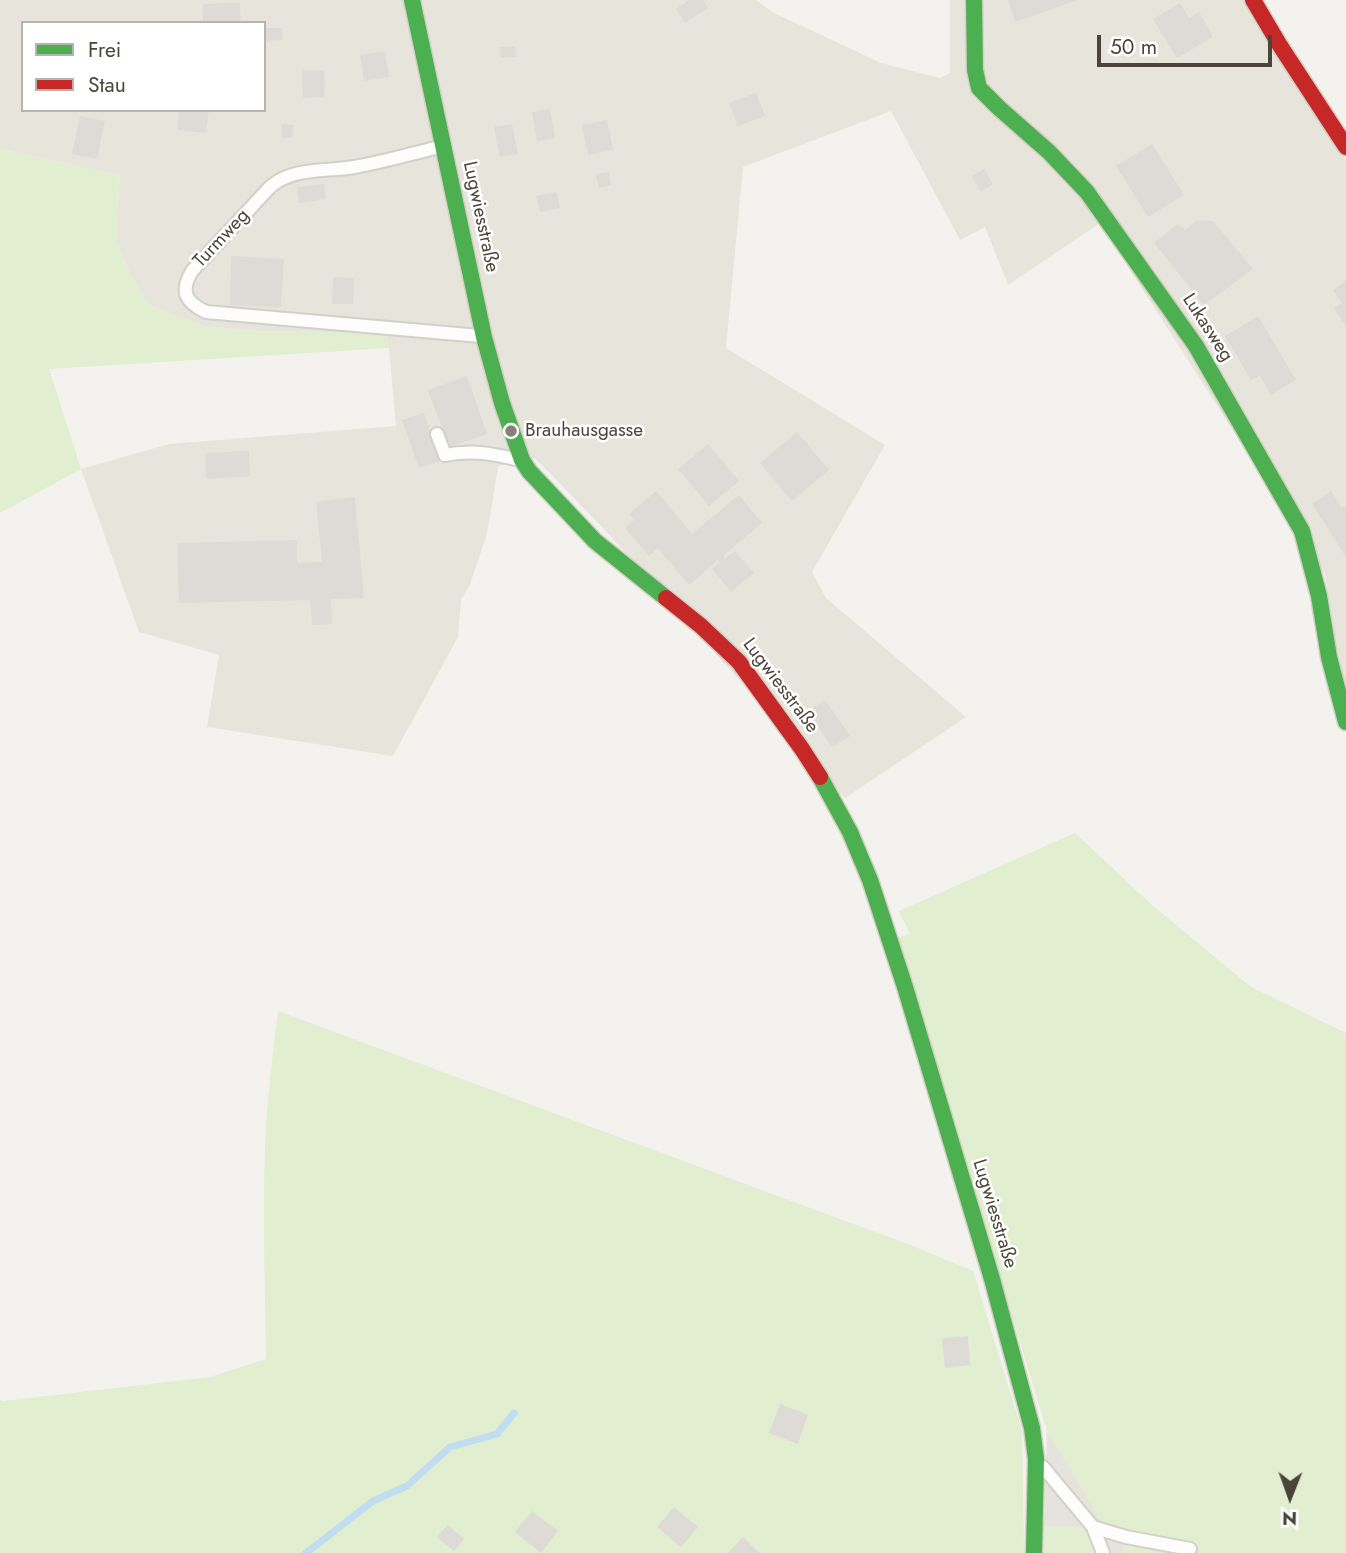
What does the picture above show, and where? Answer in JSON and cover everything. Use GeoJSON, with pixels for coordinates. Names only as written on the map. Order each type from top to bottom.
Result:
{"type":"FeatureCollection","features":[{"type":"Feature","properties":{"kind":"street","name":"Lugwiesstraße"},"geometry":{"type":"LineString","coordinates":[[412,0],[484,337],[502,403],[522,460],[542,486],[595,541],[701,626],[739,662],[825,785],[850,832],[870,880],[884,918],[992,1279],[1032,1428],[1036,1459],[1034,1553]]}},
{"type":"Feature","properties":{"kind":"street","name":"Lukasweg"},"geometry":{"type":"LineString","coordinates":[[974,0],[975,70],[979,88],[1049,152],[1087,192],[1127,246],[1196,346],[1302,531],[1346,722]]}},
{"type":"Feature","properties":{"kind":"street"},"geometry":{"type":"LineString","coordinates":[[1253,0],[1346,147]]}},
{"type":"Feature","properties":{"kind":"lane","name":"Turmweg"},"geometry":{"type":"LineString","coordinates":[[443,146],[351,168],[282,177],[192,271],[185,291],[190,302],[205,312],[484,337]]}},
{"type":"Feature","properties":{"kind":"lane"},"geometry":{"type":"LineString","coordinates":[[437,434],[445,455],[474,451],[522,460]]}},
{"type":"Feature","properties":{"kind":"lane"},"geometry":{"type":"LineString","coordinates":[[1036,1459],[1093,1527],[1103,1553]]}},
{"type":"Feature","properties":{"kind":"lane"},"geometry":{"type":"LineString","coordinates":[[1093,1527],[1126,1537],[1190,1549]]}},
{"type":"Feature","properties":{"kind":"shaded area"},"geometry":{"type":"Polygon","coordinates":[[[0,0],[756,0],[772,12],[881,63],[940,78],[950,73],[950,0],[1246,0],[1346,161],[1346,703],[1325,574],[1100,223],[1008,285],[985,227],[960,240],[891,111],[743,167],[726,348],[885,445],[812,572],[826,598],[966,717],[845,798],[603,528],[535,458],[498,466],[486,537],[470,584],[461,600],[458,637],[393,756],[207,727],[219,655],[139,632],[81,469],[169,444],[396,426],[389,348],[386,333],[256,331],[203,326],[149,305],[132,278],[117,243],[120,175],[0,149],[0,0]]]}},
{"type":"Feature","properties":{"kind":"shaded area"},"geometry":{"type":"Polygon","coordinates":[[[1047,1431],[1101,1521],[1094,1526],[1126,1537],[1122,1553],[1095,1553],[1093,1527],[1044,1526],[1047,1431]]]}},
{"type":"Feature","properties":{"kind":"green space"},"geometry":{"type":"Polygon","coordinates":[[[0,149],[120,175],[117,243],[132,278],[149,305],[203,326],[256,331],[386,333],[389,348],[49,369],[81,469],[0,513],[0,149]]]}},
{"type":"Feature","properties":{"kind":"green space"},"geometry":{"type":"Polygon","coordinates":[[[1075,833],[1153,906],[1251,987],[1346,1033],[1346,1553],[1122,1553],[1126,1537],[1093,1528],[1095,1553],[1041,1553],[1044,1526],[1093,1527],[1047,1431],[897,938],[910,934],[899,911],[1075,833]]]}},
{"type":"Feature","properties":{"kind":"green space"},"geometry":{"type":"Polygon","coordinates":[[[278,1011],[913,1246],[973,1271],[1022,1431],[1024,1553],[0,1553],[0,1400],[210,1377],[266,1359],[266,1123],[278,1011]]]}},
{"type":"Feature","properties":{"kind":"building"},"geometry":{"type":"Polygon","coordinates":[[[689,0],[703,0],[708,8],[685,23],[676,9],[689,0]]]}},
{"type":"Feature","properties":{"kind":"building"},"geometry":{"type":"Polygon","coordinates":[[[1008,0],[1078,0],[1015,22],[1008,0]]]}},
{"type":"Feature","properties":{"kind":"building"},"geometry":{"type":"Polygon","coordinates":[[[240,3],[241,21],[203,21],[203,4],[240,3]]]}},
{"type":"Feature","properties":{"kind":"building"},"geometry":{"type":"Polygon","coordinates":[[[1180,3],[1189,18],[1199,12],[1213,37],[1177,58],[1153,19],[1180,3]]]}},
{"type":"Feature","properties":{"kind":"building"},"geometry":{"type":"Polygon","coordinates":[[[266,28],[282,28],[282,40],[266,41],[266,28]]]}},
{"type":"Feature","properties":{"kind":"building"},"geometry":{"type":"Polygon","coordinates":[[[515,46],[516,57],[501,58],[500,47],[515,46]]]}},
{"type":"Feature","properties":{"kind":"building"},"geometry":{"type":"Polygon","coordinates":[[[385,51],[389,77],[364,81],[360,55],[385,51]]]}},
{"type":"Feature","properties":{"kind":"building"},"geometry":{"type":"Polygon","coordinates":[[[324,70],[325,97],[303,98],[302,71],[324,70]]]}},
{"type":"Feature","properties":{"kind":"building"},"geometry":{"type":"Polygon","coordinates":[[[756,93],[765,116],[738,126],[729,103],[756,93]]]}},
{"type":"Feature","properties":{"kind":"building"},"geometry":{"type":"Polygon","coordinates":[[[550,109],[555,138],[537,141],[532,112],[550,109]]]}},
{"type":"Feature","properties":{"kind":"building"},"geometry":{"type":"Polygon","coordinates":[[[179,112],[209,112],[206,133],[177,130],[179,112]]]}},
{"type":"Feature","properties":{"kind":"building"},"geometry":{"type":"Polygon","coordinates":[[[80,116],[105,121],[97,159],[72,154],[80,116]]]}},
{"type":"Feature","properties":{"kind":"building"},"geometry":{"type":"Polygon","coordinates":[[[607,120],[613,150],[588,155],[582,125],[607,120]]]}},
{"type":"Feature","properties":{"kind":"building"},"geometry":{"type":"Polygon","coordinates":[[[282,124],[293,125],[292,138],[281,138],[282,124]]]}},
{"type":"Feature","properties":{"kind":"building"},"geometry":{"type":"Polygon","coordinates":[[[512,124],[518,154],[500,157],[494,127],[512,124]]]}},
{"type":"Feature","properties":{"kind":"building"},"geometry":{"type":"Polygon","coordinates":[[[1152,144],[1184,195],[1148,217],[1116,166],[1152,144]]]}},
{"type":"Feature","properties":{"kind":"building"},"geometry":{"type":"Polygon","coordinates":[[[984,169],[993,184],[981,192],[972,176],[984,169]]]}},
{"type":"Feature","properties":{"kind":"building"},"geometry":{"type":"Polygon","coordinates":[[[609,172],[611,185],[599,188],[596,174],[609,172]]]}},
{"type":"Feature","properties":{"kind":"building"},"geometry":{"type":"Polygon","coordinates":[[[324,184],[326,199],[299,203],[297,187],[324,184]]]}},
{"type":"Feature","properties":{"kind":"building"},"geometry":{"type":"Polygon","coordinates":[[[557,192],[560,208],[540,212],[536,196],[557,192]]]}},
{"type":"Feature","properties":{"kind":"building"},"geometry":{"type":"Polygon","coordinates":[[[1198,220],[1213,221],[1253,269],[1204,305],[1154,243],[1178,224],[1185,230],[1198,220]]]}},
{"type":"Feature","properties":{"kind":"building"},"geometry":{"type":"Polygon","coordinates":[[[231,256],[284,259],[281,307],[230,305],[231,256]]]}},
{"type":"Feature","properties":{"kind":"building"},"geometry":{"type":"Polygon","coordinates":[[[333,277],[354,278],[353,304],[332,304],[333,277]]]}},
{"type":"Feature","properties":{"kind":"building"},"geometry":{"type":"Polygon","coordinates":[[[1346,281],[1346,327],[1334,308],[1342,303],[1333,290],[1346,281]]]}},
{"type":"Feature","properties":{"kind":"building"},"geometry":{"type":"Polygon","coordinates":[[[1258,316],[1296,380],[1271,395],[1260,376],[1251,380],[1225,336],[1258,316]]]}},
{"type":"Feature","properties":{"kind":"building"},"geometry":{"type":"Polygon","coordinates":[[[467,376],[487,434],[449,447],[428,390],[467,376]]]}},
{"type":"Feature","properties":{"kind":"building"},"geometry":{"type":"Polygon","coordinates":[[[424,413],[440,461],[419,468],[402,420],[424,413]]]}},
{"type":"Feature","properties":{"kind":"building"},"geometry":{"type":"Polygon","coordinates":[[[797,432],[829,470],[792,501],[760,463],[797,432]]]}},
{"type":"Feature","properties":{"kind":"building"},"geometry":{"type":"Polygon","coordinates":[[[708,444],[739,481],[709,506],[678,469],[708,444]]]}},
{"type":"Feature","properties":{"kind":"building"},"geometry":{"type":"Polygon","coordinates":[[[249,451],[250,476],[206,479],[205,453],[249,451]]]}},
{"type":"Feature","properties":{"kind":"building"},"geometry":{"type":"Polygon","coordinates":[[[656,491],[692,534],[739,495],[762,523],[723,556],[725,559],[735,551],[754,573],[731,592],[712,569],[720,562],[718,560],[689,585],[658,548],[649,556],[625,528],[634,520],[629,514],[656,491]]]}},
{"type":"Feature","properties":{"kind":"building"},"geometry":{"type":"Polygon","coordinates":[[[1331,491],[1342,508],[1346,506],[1346,557],[1312,504],[1331,491]]]}},
{"type":"Feature","properties":{"kind":"building"},"geometry":{"type":"Polygon","coordinates":[[[355,497],[364,598],[331,599],[332,624],[312,625],[310,600],[179,603],[177,543],[297,540],[297,563],[322,562],[316,502],[355,497]]]}},
{"type":"Feature","properties":{"kind":"building"},"geometry":{"type":"Polygon","coordinates":[[[825,700],[850,736],[832,747],[808,711],[825,700]]]}},
{"type":"Feature","properties":{"kind":"building"},"geometry":{"type":"Polygon","coordinates":[[[968,1336],[970,1365],[945,1368],[942,1338],[968,1336]]]}},
{"type":"Feature","properties":{"kind":"building"},"geometry":{"type":"Polygon","coordinates":[[[780,1404],[808,1415],[798,1444],[769,1433],[780,1404]]]}},
{"type":"Feature","properties":{"kind":"building"},"geometry":{"type":"Polygon","coordinates":[[[674,1507],[698,1527],[681,1547],[657,1527],[674,1507]]]}},
{"type":"Feature","properties":{"kind":"building"},"geometry":{"type":"Polygon","coordinates":[[[532,1511],[558,1531],[541,1553],[515,1532],[532,1511]]]}},
{"type":"Feature","properties":{"kind":"building"},"geometry":{"type":"Polygon","coordinates":[[[448,1525],[464,1539],[454,1551],[437,1537],[448,1525]]]}},
{"type":"Feature","properties":{"kind":"building"},"geometry":{"type":"Polygon","coordinates":[[[743,1537],[759,1553],[728,1553],[743,1537]]]}},
{"type":"Feature","properties":{"kind":"waterway"},"geometry":{"type":"LineString","coordinates":[[306,1553],[373,1501],[407,1486],[450,1447],[497,1434],[514,1413]]}},
{"type":"Feature","properties":{"kind":"traffic: fast"},"geometry":{"type":"LineString","coordinates":[[412,0],[484,337],[502,403],[522,460],[529,471],[595,541],[666,598]]}},
{"type":"Feature","properties":{"kind":"traffic: fast"},"geometry":{"type":"LineString","coordinates":[[974,0],[975,70],[979,88],[1049,152],[1087,192],[1196,346],[1302,531],[1346,722]]}},
{"type":"Feature","properties":{"kind":"traffic: fast"},"geometry":{"type":"LineString","coordinates":[[820,777],[850,832],[870,880],[905,987],[992,1279],[1032,1428],[1036,1459],[1034,1553]]}},
{"type":"Feature","properties":{"kind":"traffic: jam"},"geometry":{"type":"LineString","coordinates":[[1253,0],[1346,147]]}},
{"type":"Feature","properties":{"kind":"traffic: jam"},"geometry":{"type":"LineString","coordinates":[[666,598],[739,662],[820,777]]}},
{"type":"Feature","properties":{"kind":"place","name":"Brauhausgasse"},"geometry":{"type":"Point","coordinates":[511,431]}}]}
